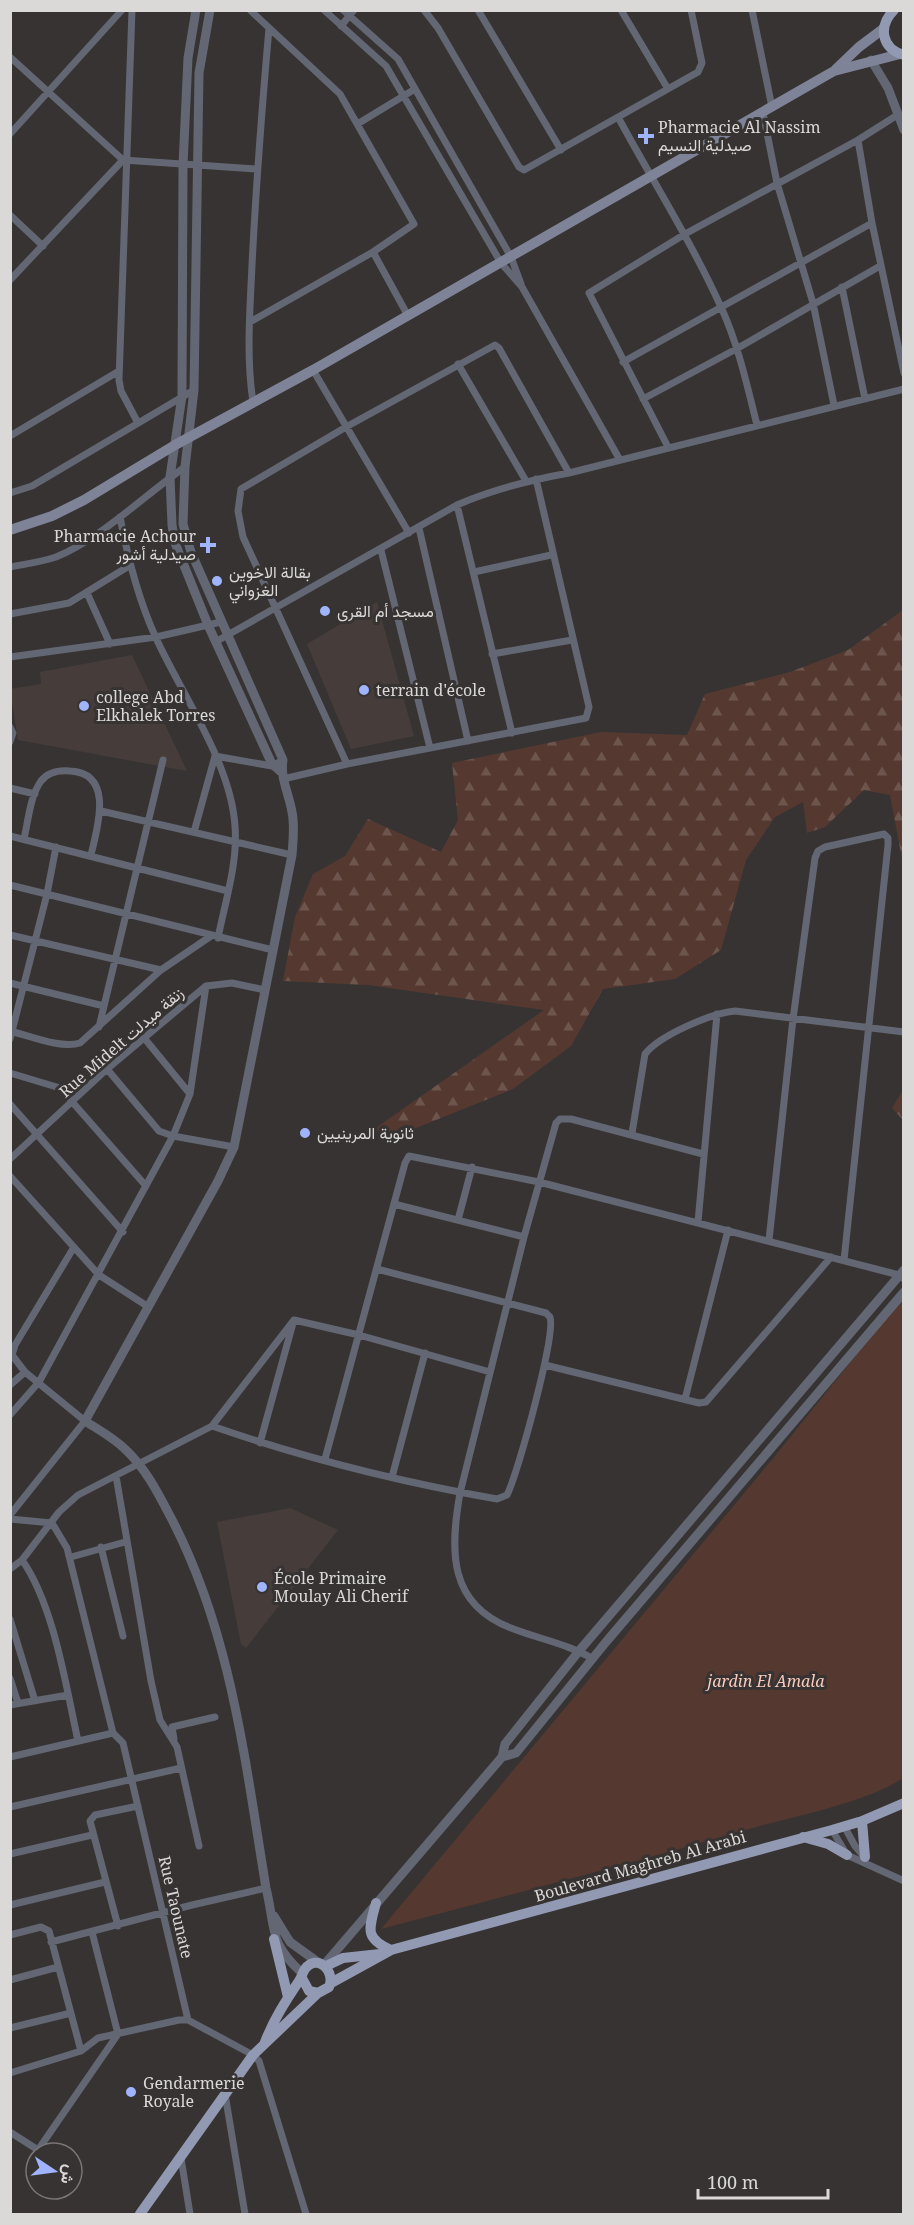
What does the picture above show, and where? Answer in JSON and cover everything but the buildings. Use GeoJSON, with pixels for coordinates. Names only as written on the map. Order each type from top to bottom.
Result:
{"type":"FeatureCollection","features":[{"type":"Feature","properties":{"kind":"main road"},"geometry":{"type":"LineString","coordinates":[[10,530],[52,516],[84,500],[175,445],[314,370],[407,314],[501,263],[834,71],[859,47],[883,29],[890,13]]}},
{"type":"Feature","properties":{"kind":"main road"},"geometry":{"type":"LineString","coordinates":[[883,29],[887,45],[902,55]]}},
{"type":"Feature","properties":{"kind":"main road"},"geometry":{"type":"LineString","coordinates":[[834,71],[871,60],[902,55]]}},
{"type":"Feature","properties":{"kind":"main road","name":"Boulevard Maghreb Al Arabi"},"geometry":{"type":"LineString","coordinates":[[323,1965],[343,1958],[387,1952],[832,1830],[862,1821],[903,1803]]}},
{"type":"Feature","properties":{"kind":"main road"},"geometry":{"type":"LineString","coordinates":[[862,1821],[865,1857]]}},
{"type":"Feature","properties":{"kind":"main road"},"geometry":{"type":"LineString","coordinates":[[803,1837],[828,1845],[847,1855]]}},
{"type":"Feature","properties":{"kind":"main road"},"geometry":{"type":"LineString","coordinates":[[376,1903],[371,1922],[371,1936],[387,1952]]}},
{"type":"Feature","properties":{"kind":"main road"},"geometry":{"type":"LineString","coordinates":[[274,1939],[288,1997]]}},
{"type":"Feature","properties":{"kind":"main road","name":"Boulevard Maghreb Al Arabi"},"geometry":{"type":"LineString","coordinates":[[331,1983],[387,1952]]}},
{"type":"Feature","properties":{"kind":"main road"},"geometry":{"type":"LineString","coordinates":[[140,2214],[253,2055],[318,1993],[326,1990],[331,1983],[331,1974],[323,1965],[309,1965],[276,2014],[265,2042]]}},
{"type":"Feature","properties":{"kind":"main road"},"geometry":{"type":"LineString","coordinates":[[302,1976],[305,1988],[318,1993]]}},
{"type":"Feature","properties":{"kind":"street"},"geometry":{"type":"LineString","coordinates":[[10,134],[50,94],[122,10]]}},
{"type":"Feature","properties":{"kind":"street"},"geometry":{"type":"LineString","coordinates":[[132,10],[119,371],[120,386],[138,423]]}},
{"type":"Feature","properties":{"kind":"street"},"geometry":{"type":"LineString","coordinates":[[196,10],[188,58],[183,165],[182,396],[170,477],[175,543],[208,624],[272,764],[282,776]]}},
{"type":"Feature","properties":{"kind":"street"},"geometry":{"type":"LineString","coordinates":[[52,1523],[10,1517],[85,1421],[218,1181],[234,1147],[292,855],[292,811],[282,776],[283,760],[221,622],[186,537],[183,524],[185,467],[195,390],[196,166],[199,73],[210,10]]}},
{"type":"Feature","properties":{"kind":"street"},"geometry":{"type":"LineString","coordinates":[[250,10],[333,86],[359,123],[414,224],[373,252],[250,322]]}},
{"type":"Feature","properties":{"kind":"street"},"geometry":{"type":"LineString","coordinates":[[324,10],[381,59],[501,263],[522,288],[620,460]]}},
{"type":"Feature","properties":{"kind":"street"},"geometry":{"type":"LineString","coordinates":[[424,10],[438,28],[519,167],[528,169],[701,68],[691,10]]}},
{"type":"Feature","properties":{"kind":"street"},"geometry":{"type":"LineString","coordinates":[[478,10],[561,150]]}},
{"type":"Feature","properties":{"kind":"street"},"geometry":{"type":"LineString","coordinates":[[621,10],[668,89]]}},
{"type":"Feature","properties":{"kind":"street"},"geometry":{"type":"LineString","coordinates":[[752,10],[777,183],[813,303],[834,405]]}},
{"type":"Feature","properties":{"kind":"street"},"geometry":{"type":"LineString","coordinates":[[341,26],[349,12],[394,54],[511,256],[522,288]]}},
{"type":"Feature","properties":{"kind":"street"},"geometry":{"type":"LineString","coordinates":[[254,402],[248,369],[257,169],[269,28]]}},
{"type":"Feature","properties":{"kind":"street"},"geometry":{"type":"LineString","coordinates":[[10,57],[125,160],[257,169]]}},
{"type":"Feature","properties":{"kind":"street"},"geometry":{"type":"LineString","coordinates":[[871,60],[888,88],[903,130]]}},
{"type":"Feature","properties":{"kind":"street"},"geometry":{"type":"LineString","coordinates":[[359,123],[415,89]]}},
{"type":"Feature","properties":{"kind":"street"},"geometry":{"type":"LineString","coordinates":[[668,447],[589,293],[685,234],[858,140],[899,114]]}},
{"type":"Feature","properties":{"kind":"street"},"geometry":{"type":"LineString","coordinates":[[618,117],[685,234],[722,308],[738,348],[757,425]]}},
{"type":"Feature","properties":{"kind":"street"},"geometry":{"type":"LineString","coordinates":[[858,140],[880,266],[903,373]]}},
{"type":"Feature","properties":{"kind":"street"},"geometry":{"type":"LineString","coordinates":[[10,280],[125,160]]}},
{"type":"Feature","properties":{"kind":"street"},"geometry":{"type":"LineString","coordinates":[[10,215],[43,246]]}},
{"type":"Feature","properties":{"kind":"street"},"geometry":{"type":"LineString","coordinates":[[623,362],[872,223]]}},
{"type":"Feature","properties":{"kind":"street"},"geometry":{"type":"LineString","coordinates":[[373,252],[407,314]]}},
{"type":"Feature","properties":{"kind":"street"},"geometry":{"type":"LineString","coordinates":[[643,399],[738,348],[880,266]]}},
{"type":"Feature","properties":{"kind":"street"},"geometry":{"type":"LineString","coordinates":[[842,287],[865,399]]}},
{"type":"Feature","properties":{"kind":"street"},"geometry":{"type":"LineString","coordinates":[[347,764],[240,526],[241,489],[345,427],[495,345],[499,348],[569,473]]}},
{"type":"Feature","properties":{"kind":"street"},"geometry":{"type":"LineString","coordinates":[[458,364],[526,481]]}},
{"type":"Feature","properties":{"kind":"street"},"geometry":{"type":"LineString","coordinates":[[314,370],[345,427],[409,533]]}},
{"type":"Feature","properties":{"kind":"street"},"geometry":{"type":"LineString","coordinates":[[10,436],[119,371]]}},
{"type":"Feature","properties":{"kind":"street"},"geometry":{"type":"LineString","coordinates":[[10,493],[32,486],[195,390]]}},
{"type":"Feature","properties":{"kind":"street"},"geometry":{"type":"LineString","coordinates":[[217,641],[457,505],[485,493],[834,405],[903,390]]}},
{"type":"Feature","properties":{"kind":"street"},"geometry":{"type":"LineString","coordinates":[[10,567],[40,562],[64,553],[120,517],[185,467]]}},
{"type":"Feature","properties":{"kind":"street"},"geometry":{"type":"LineString","coordinates":[[282,776],[586,718],[589,707],[551,555],[536,479]]}},
{"type":"Feature","properties":{"kind":"street"},"geometry":{"type":"LineString","coordinates":[[457,505],[512,733]]}},
{"type":"Feature","properties":{"kind":"street"},"geometry":{"type":"LineString","coordinates":[[56,846],[25,986],[11,1034],[73,1045],[88,1038],[161,970],[215,937],[228,891],[236,843],[231,800],[215,756],[156,637],[129,566],[120,517]]}},
{"type":"Feature","properties":{"kind":"street"},"geometry":{"type":"LineString","coordinates":[[419,528],[468,741]]}},
{"type":"Feature","properties":{"kind":"street"},"geometry":{"type":"LineString","coordinates":[[381,550],[430,748]]}},
{"type":"Feature","properties":{"kind":"street"},"geometry":{"type":"LineString","coordinates":[[474,572],[551,555]]}},
{"type":"Feature","properties":{"kind":"street"},"geometry":{"type":"LineString","coordinates":[[10,614],[60,606],[87,593],[129,566]]}},
{"type":"Feature","properties":{"kind":"street"},"geometry":{"type":"LineString","coordinates":[[87,593],[110,644]]}},
{"type":"Feature","properties":{"kind":"street"},"geometry":{"type":"LineString","coordinates":[[10,657],[156,637],[221,622]]}},
{"type":"Feature","properties":{"kind":"street"},"geometry":{"type":"LineString","coordinates":[[492,654],[572,640]]}},
{"type":"Feature","properties":{"kind":"street"},"geometry":{"type":"LineString","coordinates":[[10,727],[13,733],[10,742]]}},
{"type":"Feature","properties":{"kind":"street"},"geometry":{"type":"LineString","coordinates":[[215,756],[272,764],[283,760]]}},
{"type":"Feature","properties":{"kind":"street"},"geometry":{"type":"LineString","coordinates":[[194,832],[215,756]]}},
{"type":"Feature","properties":{"kind":"street"},"geometry":{"type":"LineString","coordinates":[[99,1027],[163,760]]}},
{"type":"Feature","properties":{"kind":"street"},"geometry":{"type":"LineString","coordinates":[[24,839],[35,794],[41,782],[50,774],[60,770],[75,771],[87,776],[95,784],[100,794],[100,811],[91,855]]}},
{"type":"Feature","properties":{"kind":"street"},"geometry":{"type":"LineString","coordinates":[[10,788],[35,794]]}},
{"type":"Feature","properties":{"kind":"street"},"geometry":{"type":"LineString","coordinates":[[100,811],[292,855]]}},
{"type":"Feature","properties":{"kind":"street"},"geometry":{"type":"LineString","coordinates":[[769,1240],[792,1018],[818,851],[880,833],[886,835],[888,845],[844,1260]]}},
{"type":"Feature","properties":{"kind":"street"},"geometry":{"type":"LineString","coordinates":[[10,836],[228,891]]}},
{"type":"Feature","properties":{"kind":"street"},"geometry":{"type":"LineString","coordinates":[[10,885],[273,950]]}},
{"type":"Feature","properties":{"kind":"street"},"geometry":{"type":"LineString","coordinates":[[10,935],[161,970]]}},
{"type":"Feature","properties":{"kind":"street"},"geometry":{"type":"LineString","coordinates":[[10,982],[104,1006]]}},
{"type":"Feature","properties":{"kind":"street","name":"Rue Midelt زنقة ميدلت"},"geometry":{"type":"LineString","coordinates":[[10,1159],[107,1070],[206,986],[232,983],[265,990]]}},
{"type":"Feature","properties":{"kind":"street"},"geometry":{"type":"LineString","coordinates":[[10,1415],[39,1382],[123,1232],[173,1136],[190,1094],[206,986]]}},
{"type":"Feature","properties":{"kind":"street"},"geometry":{"type":"LineString","coordinates":[[632,1133],[645,1054],[654,1044],[717,1014],[735,1011],[903,1032]]}},
{"type":"Feature","properties":{"kind":"street"},"geometry":{"type":"LineString","coordinates":[[698,1222],[717,1014]]}},
{"type":"Feature","properties":{"kind":"street"},"geometry":{"type":"LineString","coordinates":[[145,1039],[190,1094]]}},
{"type":"Feature","properties":{"kind":"street"},"geometry":{"type":"LineString","coordinates":[[107,1070],[153,1126],[173,1136],[234,1147]]}},
{"type":"Feature","properties":{"kind":"street"},"geometry":{"type":"LineString","coordinates":[[10,1073],[55,1086],[72,1102],[146,1186]]}},
{"type":"Feature","properties":{"kind":"street"},"geometry":{"type":"LineString","coordinates":[[10,1104],[39,1134],[123,1232]]}},
{"type":"Feature","properties":{"kind":"street"},"geometry":{"type":"LineString","coordinates":[[593,1659],[579,1651],[512,1628],[484,1614],[474,1604],[461,1584],[454,1557],[453,1533],[460,1493],[524,1237],[556,1123],[560,1119],[571,1119],[632,1133],[703,1154]]}},
{"type":"Feature","properties":{"kind":"street"},"geometry":{"type":"LineString","coordinates":[[272,1913],[290,1941],[323,1965],[502,1757],[505,1744],[579,1651],[902,1275],[539,1182],[409,1156],[405,1163],[326,1459]]}},
{"type":"Feature","properties":{"kind":"street"},"geometry":{"type":"LineString","coordinates":[[458,1220],[472,1167]]}},
{"type":"Feature","properties":{"kind":"street"},"geometry":{"type":"LineString","coordinates":[[10,1176],[99,1275],[147,1306]]}},
{"type":"Feature","properties":{"kind":"street"},"geometry":{"type":"LineString","coordinates":[[394,1204],[524,1237]]}},
{"type":"Feature","properties":{"kind":"street"},"geometry":{"type":"LineString","coordinates":[[685,1399],[728,1230]]}},
{"type":"Feature","properties":{"kind":"street"},"geometry":{"type":"LineString","coordinates":[[74,1247],[13,1343],[14,1360],[25,1372],[85,1421],[125,1449],[139,1464],[179,1531],[205,1596],[221,1647],[241,1731],[272,1913],[274,1939],[302,1976]]}},
{"type":"Feature","properties":{"kind":"street"},"geometry":{"type":"LineString","coordinates":[[544,1365],[706,1402],[831,1257]]}},
{"type":"Feature","properties":{"kind":"street"},"geometry":{"type":"LineString","coordinates":[[212,1426],[260,1443],[392,1478],[499,1499],[507,1495],[544,1365],[551,1335],[550,1317],[546,1312],[508,1301],[377,1269]]}},
{"type":"Feature","properties":{"kind":"street"},"geometry":{"type":"LineString","coordinates":[[502,1757],[516,1753],[903,1292]]}},
{"type":"Feature","properties":{"kind":"street"},"geometry":{"type":"LineString","coordinates":[[294,1320],[359,1335],[490,1372]]}},
{"type":"Feature","properties":{"kind":"street"},"geometry":{"type":"LineString","coordinates":[[10,1569],[22,1560],[78,1495],[212,1426],[294,1320]]}},
{"type":"Feature","properties":{"kind":"street"},"geometry":{"type":"LineString","coordinates":[[260,1443],[294,1320]]}},
{"type":"Feature","properties":{"kind":"street"},"geometry":{"type":"LineString","coordinates":[[392,1478],[425,1353]]}},
{"type":"Feature","properties":{"kind":"street"},"geometry":{"type":"LineString","coordinates":[[10,1385],[25,1372]]}},
{"type":"Feature","properties":{"kind":"street"},"geometry":{"type":"LineString","coordinates":[[116,1476],[125,1542],[158,1711],[163,1727],[174,1739]]}},
{"type":"Feature","properties":{"kind":"street","name":"Rue Taounate"},"geometry":{"type":"LineString","coordinates":[[52,1523],[62,1537],[71,1557],[113,1733],[123,1743],[188,2020]]}},
{"type":"Feature","properties":{"kind":"street"},"geometry":{"type":"LineString","coordinates":[[71,1557],[125,1542]]}},
{"type":"Feature","properties":{"kind":"street"},"geometry":{"type":"LineString","coordinates":[[101,1547],[123,1636]]}},
{"type":"Feature","properties":{"kind":"street"},"geometry":{"type":"LineString","coordinates":[[22,1560],[35,1580],[44,1605],[78,1741]]}},
{"type":"Feature","properties":{"kind":"street"},"geometry":{"type":"LineString","coordinates":[[653,1564],[664,1574]]}},
{"type":"Feature","properties":{"kind":"street"},"geometry":{"type":"LineString","coordinates":[[10,1619],[35,1701]]}},
{"type":"Feature","properties":{"kind":"street"},"geometry":{"type":"LineString","coordinates":[[10,1678],[14,1704],[68,1695]]}},
{"type":"Feature","properties":{"kind":"street"},"geometry":{"type":"LineString","coordinates":[[199,1846],[172,1727],[215,1717]]}},
{"type":"Feature","properties":{"kind":"street"},"geometry":{"type":"LineString","coordinates":[[10,1757],[113,1733]]}},
{"type":"Feature","properties":{"kind":"street"},"geometry":{"type":"LineString","coordinates":[[10,1807],[181,1768]]}},
{"type":"Feature","properties":{"kind":"street"},"geometry":{"type":"LineString","coordinates":[[118,1926],[90,1821],[95,1815],[138,1806]]}},
{"type":"Feature","properties":{"kind":"street"},"geometry":{"type":"LineString","coordinates":[[844,1826],[855,1846],[878,1870]]}},
{"type":"Feature","properties":{"kind":"street"},"geometry":{"type":"LineString","coordinates":[[832,1830],[847,1855],[901,1878]]}},
{"type":"Feature","properties":{"kind":"street"},"geometry":{"type":"LineString","coordinates":[[10,1854],[92,1835]]}},
{"type":"Feature","properties":{"kind":"street"},"geometry":{"type":"LineString","coordinates":[[10,1905],[105,1882]]}},
{"type":"Feature","properties":{"kind":"street"},"geometry":{"type":"LineString","coordinates":[[51,1942],[266,1888]]}},
{"type":"Feature","properties":{"kind":"street"},"geometry":{"type":"LineString","coordinates":[[10,1935],[41,1927],[49,1931],[81,2051]]}},
{"type":"Feature","properties":{"kind":"street"},"geometry":{"type":"LineString","coordinates":[[10,2132],[38,2150],[118,2034],[92,1932]]}},
{"type":"Feature","properties":{"kind":"street"},"geometry":{"type":"LineString","coordinates":[[10,1980],[58,1967]]}},
{"type":"Feature","properties":{"kind":"street"},"geometry":{"type":"LineString","coordinates":[[10,2028],[71,2013]]}},
{"type":"Feature","properties":{"kind":"street"},"geometry":{"type":"LineString","coordinates":[[10,2073],[81,2051],[98,2038],[171,2021],[188,2020],[253,2055],[266,2078],[306,2214]]}},
{"type":"Feature","properties":{"kind":"street"},"geometry":{"type":"LineString","coordinates":[[225,2094],[245,2214]]}},
{"type":"Feature","properties":{"kind":"street"},"geometry":{"type":"LineString","coordinates":[[181,2157],[190,2214]]}},
{"type":"Feature","properties":{"kind":"shaded area","name":"terrain d'école"},"geometry":{"type":"Polygon","coordinates":[[[377,602],[414,736],[351,749],[307,644],[377,602]]]}},
{"type":"Feature","properties":{"kind":"shaded area","name":"college Abd Elkhalek Torres"},"geometry":{"type":"Polygon","coordinates":[[[132,655],[187,771],[18,740],[10,689],[41,684],[40,672],[132,655]]]}},
{"type":"Feature","properties":{"kind":"shaded area","name":"École Primaire Moulay Ali Cherif"},"geometry":{"type":"Polygon","coordinates":[[[290,1508],[338,1530],[246,1648],[241,1644],[217,1522],[290,1508]]]}},
{"type":"Feature","properties":{"kind":"green space"},"geometry":{"type":"Polygon","coordinates":[[[903,610],[903,864],[890,795],[864,790],[825,827],[807,833],[803,802],[775,817],[746,860],[721,950],[675,979],[603,989],[571,1046],[513,1089],[396,1136],[373,1130],[544,1010],[368,985],[283,981],[295,917],[313,874],[345,856],[368,819],[441,852],[458,820],[452,763],[601,732],[687,735],[705,694],[790,672],[848,650],[903,610]]]}},
{"type":"Feature","properties":{"kind":"green space"},"geometry":{"type":"Polygon","coordinates":[[[903,1090],[903,1120],[892,1108],[903,1090]]]}},
{"type":"Feature","properties":{"kind":"green space","name":"jardin El Amala"},"geometry":{"type":"Polygon","coordinates":[[[903,1297],[903,1778],[853,1801],[381,1929],[775,1456],[903,1297]]]}},
{"type":"Feature","properties":{"kind":"place","name":"Pharmacie Al Nassim صيدلية النسيم"},"geometry":{"type":"Point","coordinates":[646,136]}},
{"type":"Feature","properties":{"kind":"place","name":"Pharmacie Achour صيدلية أشور"},"geometry":{"type":"Point","coordinates":[208,545]}},
{"type":"Feature","properties":{"kind":"place","name":"بقالة الاخوين الغزواني"},"geometry":{"type":"Point","coordinates":[217,581]}},
{"type":"Feature","properties":{"kind":"place","name":"مسجد أم القرى"},"geometry":{"type":"Point","coordinates":[325,611]}},
{"type":"Feature","properties":{"kind":"place","name":"terrain d'école"},"geometry":{"type":"Point","coordinates":[364,690]}},
{"type":"Feature","properties":{"kind":"place","name":"college Abd Elkhalek Torres"},"geometry":{"type":"Point","coordinates":[84,706]}},
{"type":"Feature","properties":{"kind":"place","name":"ثانوية المرينيين"},"geometry":{"type":"Point","coordinates":[305,1133]}},
{"type":"Feature","properties":{"kind":"place","name":"École Primaire Moulay Ali Cherif"},"geometry":{"type":"Point","coordinates":[262,1587]}},
{"type":"Feature","properties":{"kind":"place","name":"Gendarmerie Royale"},"geometry":{"type":"Point","coordinates":[131,2092]}}]}
